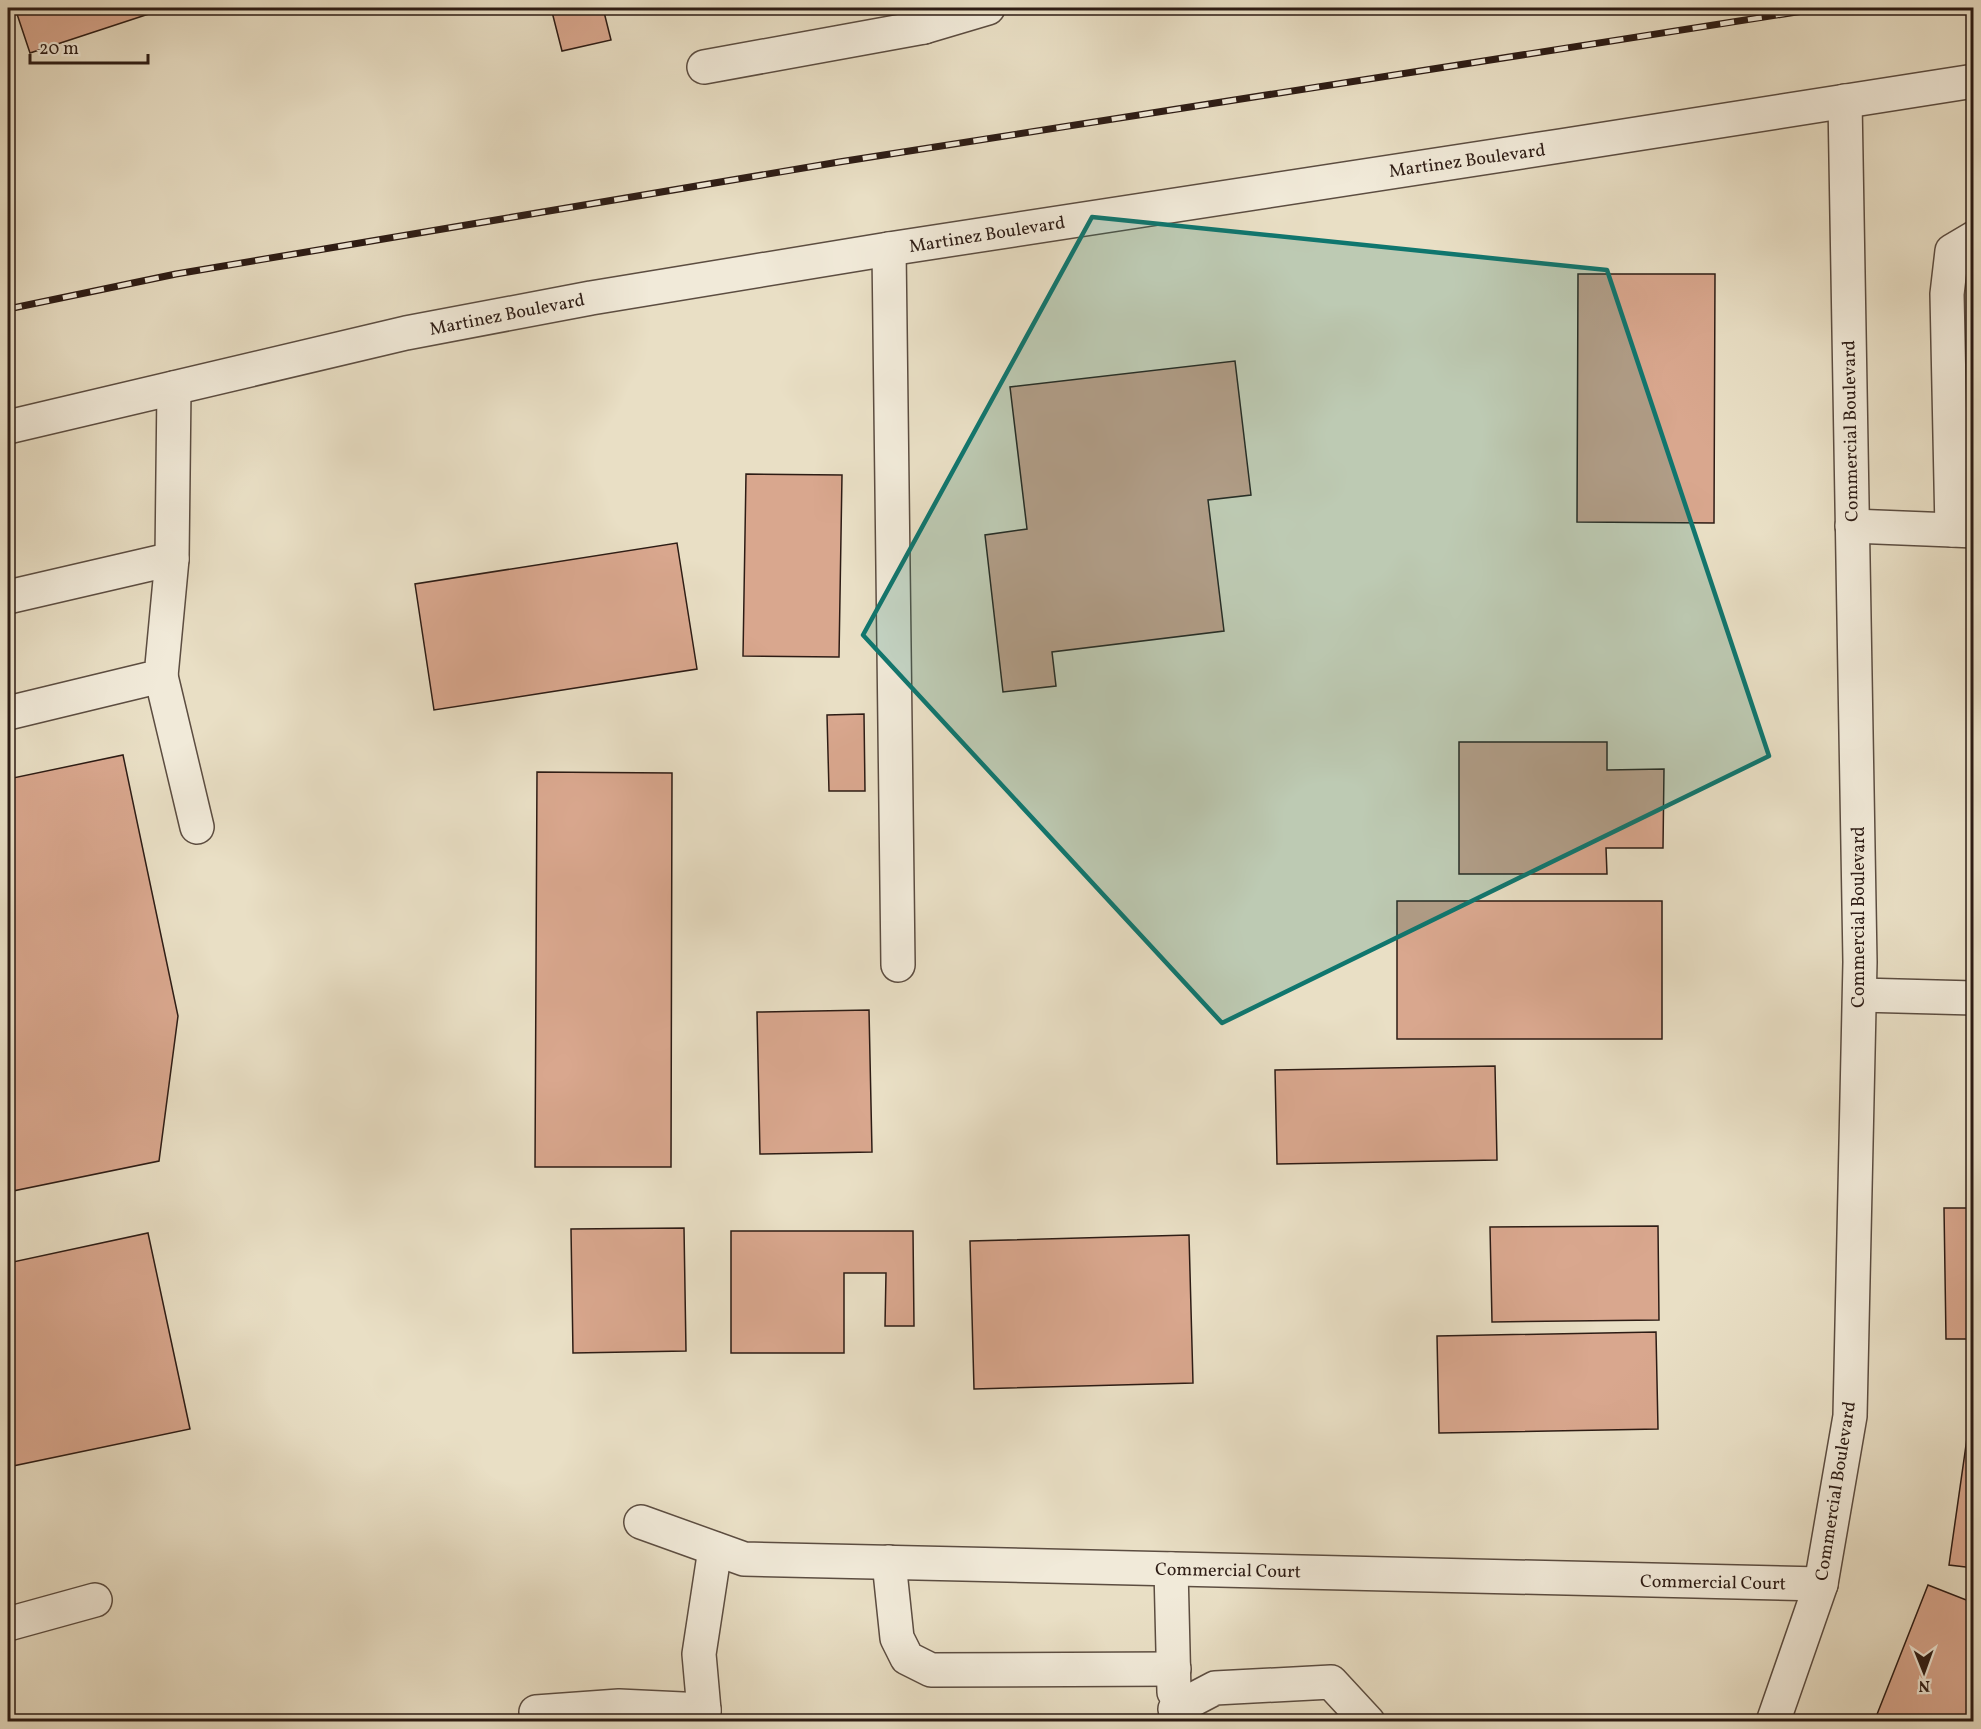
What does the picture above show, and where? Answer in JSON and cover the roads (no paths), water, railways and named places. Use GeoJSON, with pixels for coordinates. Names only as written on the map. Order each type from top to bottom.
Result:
{"type":"FeatureCollection","features":[{"type":"Feature","properties":{"kind":"street"},"geometry":{"type":"LineString","coordinates":[[704,67],[921,17],[988,8]]}},
{"type":"Feature","properties":{"kind":"street","name":"Martinez Boulevard"},"geometry":{"type":"LineString","coordinates":[[8,427],[406,333],[591,298],[889,249],[1974,81]]}},
{"type":"Feature","properties":{"kind":"street","name":"Commercial Boulevard"},"geometry":{"type":"LineString","coordinates":[[1773,1722],[1821,1584],[1850,1416],[1860,995],[1845,101]]}},
{"type":"Feature","properties":{"kind":"street"},"geometry":{"type":"LineString","coordinates":[[1852,526],[1963,531],[1947,294],[1952,251],[1974,238]]}},
{"type":"Feature","properties":{"kind":"street"},"geometry":{"type":"LineString","coordinates":[[889,249],[898,965]]}},
{"type":"Feature","properties":{"kind":"street"},"geometry":{"type":"LineString","coordinates":[[174,388],[172,559],[161,676],[197,827]]}},
{"type":"Feature","properties":{"kind":"street"},"geometry":{"type":"LineString","coordinates":[[8,597],[172,559]]}},
{"type":"Feature","properties":{"kind":"street"},"geometry":{"type":"LineString","coordinates":[[8,713],[161,676]]}},
{"type":"Feature","properties":{"kind":"street"},"geometry":{"type":"LineString","coordinates":[[1860,995],[1974,998]]}},
{"type":"Feature","properties":{"kind":"street","name":"Commercial Court"},"geometry":{"type":"LineString","coordinates":[[641,1522],[744,1559],[1821,1584]]}},
{"type":"Feature","properties":{"kind":"street"},"geometry":{"type":"LineString","coordinates":[[537,1722],[536,1712],[607,1707],[704,1716],[699,1654],[715,1549]]}},
{"type":"Feature","properties":{"kind":"street"},"geometry":{"type":"LineString","coordinates":[[890,1562],[897,1638],[907,1658],[931,1670],[1174,1669]]}},
{"type":"Feature","properties":{"kind":"street"},"geometry":{"type":"LineString","coordinates":[[1171,1569],[1174,1669],[1181,1715],[1215,1688],[1330,1682],[1368,1722]]}},
{"type":"Feature","properties":{"kind":"street"},"geometry":{"type":"LineString","coordinates":[[8,1624],[95,1600]]}},
{"type":"Feature","properties":{"kind":"railway"},"geometry":{"type":"LineString","coordinates":[[8,309],[176,274],[839,162],[1822,8]]}}]}
